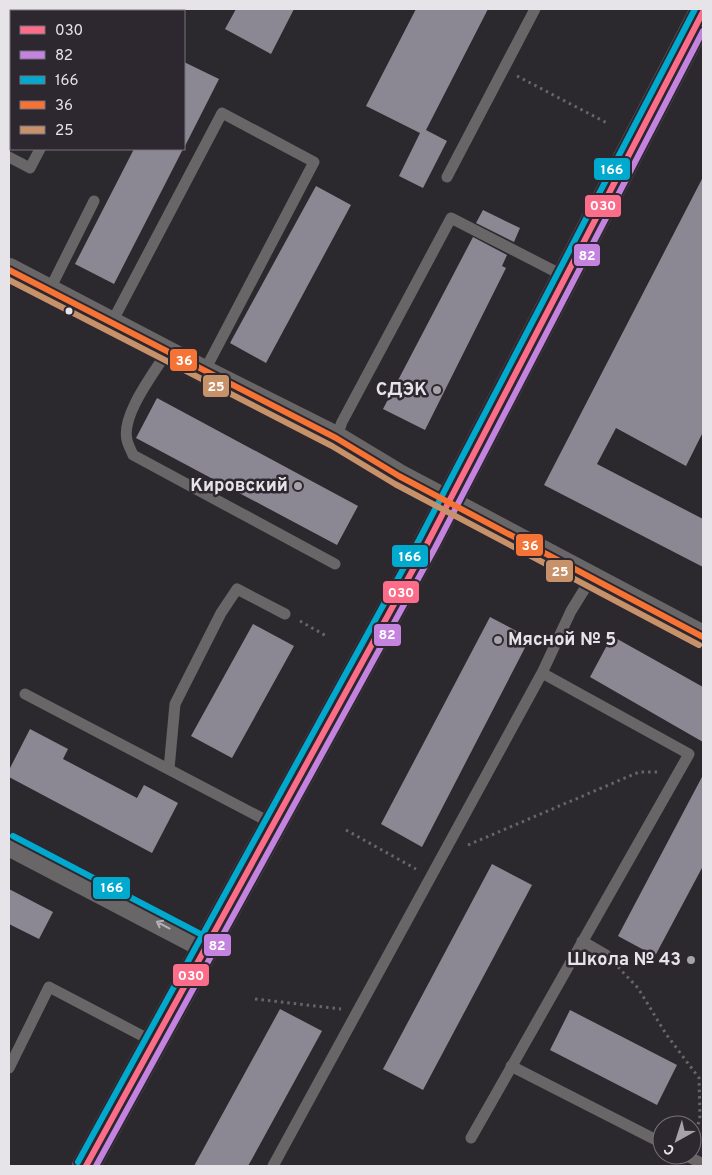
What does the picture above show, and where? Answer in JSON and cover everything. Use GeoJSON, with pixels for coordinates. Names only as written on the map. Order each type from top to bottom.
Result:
{"type":"FeatureCollection","features":[{"type":"Feature","properties":{"kind":"main road"},"geometry":{"type":"LineString","coordinates":[[86,1166],[449,502],[703,12]]}},
{"type":"Feature","properties":{"kind":"street"},"geometry":{"type":"LineString","coordinates":[[9,270],[204,372],[336,438],[449,502],[703,637]]}},
{"type":"Feature","properties":{"kind":"street"},"geometry":{"type":"LineString","coordinates":[[9,844],[206,947]]}},
{"type":"Feature","properties":{"kind":"lane"},"geometry":{"type":"LineString","coordinates":[[447,176],[535,9]]}},
{"type":"Feature","properties":{"kind":"lane"},"geometry":{"type":"LineString","coordinates":[[111,324],[222,113],[314,162],[204,372]]}},
{"type":"Feature","properties":{"kind":"lane"},"geometry":{"type":"LineString","coordinates":[[9,156],[30,168],[39,150]]}},
{"type":"Feature","properties":{"kind":"lane"},"geometry":{"type":"LineString","coordinates":[[49,290],[94,201]]}},
{"type":"Feature","properties":{"kind":"lane"},"geometry":{"type":"LineString","coordinates":[[336,438],[342,422],[451,218],[566,277]]}},
{"type":"Feature","properties":{"kind":"lane"},"geometry":{"type":"LineString","coordinates":[[167,352],[135,404],[129,419],[126,440],[133,455],[335,564]]}},
{"type":"Feature","properties":{"kind":"lane"},"geometry":{"type":"LineString","coordinates":[[273,1166],[542,673],[571,611],[592,577]]}},
{"type":"Feature","properties":{"kind":"lane"},"geometry":{"type":"LineString","coordinates":[[169,769],[175,704],[221,613],[237,590],[285,614]]}},
{"type":"Feature","properties":{"kind":"lane"},"geometry":{"type":"LineString","coordinates":[[471,1138],[689,754],[542,673]]}},
{"type":"Feature","properties":{"kind":"lane"},"geometry":{"type":"LineString","coordinates":[[25,694],[273,824]]}},
{"type":"Feature","properties":{"kind":"lane"},"geometry":{"type":"LineString","coordinates":[[582,941],[606,955]]}},
{"type":"Feature","properties":{"kind":"lane"},"geometry":{"type":"LineString","coordinates":[[9,1068],[49,987],[154,1042]]}},
{"type":"Feature","properties":{"kind":"lane"},"geometry":{"type":"LineString","coordinates":[[512,1066],[652,1138]]}},
{"type":"Feature","properties":{"kind":"path"},"geometry":{"type":"LineString","coordinates":[[504,68],[607,123]]}},
{"type":"Feature","properties":{"kind":"path"},"geometry":{"type":"LineString","coordinates":[[285,614],[328,637]]}},
{"type":"Feature","properties":{"kind":"path"},"geometry":{"type":"LineString","coordinates":[[440,858],[639,772],[679,772]]}},
{"type":"Feature","properties":{"kind":"path"},"geometry":{"type":"LineString","coordinates":[[346,830],[430,877]]}},
{"type":"Feature","properties":{"kind":"path"},"geometry":{"type":"LineString","coordinates":[[606,955],[638,988],[666,1034],[699,1078],[700,1115]]}},
{"type":"Feature","properties":{"kind":"path"},"geometry":{"type":"LineString","coordinates":[[255,999],[357,1011]]}},
{"type":"Feature","properties":{"kind":"building"},"geometry":{"type":"Polygon","coordinates":[[[236,9],[294,9],[271,54],[225,29],[236,9]]]}},
{"type":"Feature","properties":{"kind":"building"},"geometry":{"type":"Polygon","coordinates":[[[416,9],[488,9],[426,130],[447,141],[423,188],[399,176],[420,133],[366,106],[416,9]]]}},
{"type":"Feature","properties":{"kind":"building"},"geometry":{"type":"Polygon","coordinates":[[[185,62],[219,79],[185,146],[185,62]]]}},
{"type":"Feature","properties":{"kind":"building"},"geometry":{"type":"Polygon","coordinates":[[[133,150],[182,150],[114,284],[75,264],[133,150]]]}},
{"type":"Feature","properties":{"kind":"building"},"geometry":{"type":"Polygon","coordinates":[[[703,177],[703,432],[686,466],[616,428],[597,464],[703,519],[703,567],[544,485],[703,177]]]}},
{"type":"Feature","properties":{"kind":"building"},"geometry":{"type":"Polygon","coordinates":[[[316,186],[351,205],[266,363],[230,343],[316,186]]]}},
{"type":"Feature","properties":{"kind":"building"},"geometry":{"type":"Polygon","coordinates":[[[483,210],[520,228],[514,242],[476,223],[483,210]]]}},
{"type":"Feature","properties":{"kind":"building"},"geometry":{"type":"Polygon","coordinates":[[[473,237],[507,255],[502,266],[506,268],[425,430],[383,409],[473,237]]]}},
{"type":"Feature","properties":{"kind":"building"},"geometry":{"type":"Polygon","coordinates":[[[157,398],[358,506],[337,545],[136,438],[157,398]]]}},
{"type":"Feature","properties":{"kind":"building"},"geometry":{"type":"Polygon","coordinates":[[[490,617],[530,638],[422,847],[381,824],[490,617]]]}},
{"type":"Feature","properties":{"kind":"building"},"geometry":{"type":"Polygon","coordinates":[[[253,624],[294,646],[232,758],[191,736],[253,624]]]}},
{"type":"Feature","properties":{"kind":"building"},"geometry":{"type":"Polygon","coordinates":[[[612,636],[703,687],[703,742],[590,677],[612,636]]]}},
{"type":"Feature","properties":{"kind":"building"},"geometry":{"type":"Polygon","coordinates":[[[30,729],[68,749],[63,759],[137,798],[144,785],[178,803],[152,853],[9,777],[9,770],[30,729]]]}},
{"type":"Feature","properties":{"kind":"building"},"geometry":{"type":"Polygon","coordinates":[[[703,775],[703,866],[655,956],[618,936],[703,775]]]}},
{"type":"Feature","properties":{"kind":"building"},"geometry":{"type":"Polygon","coordinates":[[[492,864],[532,885],[423,1090],[383,1069],[492,864]]]}},
{"type":"Feature","properties":{"kind":"building"},"geometry":{"type":"Polygon","coordinates":[[[9,889],[53,912],[39,939],[9,924],[9,889]]]}},
{"type":"Feature","properties":{"kind":"building"},"geometry":{"type":"Polygon","coordinates":[[[280,1009],[322,1031],[252,1159],[248,1166],[194,1166],[280,1009]]]}},
{"type":"Feature","properties":{"kind":"building"},"geometry":{"type":"Polygon","coordinates":[[[570,1010],[677,1065],[657,1105],[550,1050],[570,1010]]]}},
{"type":"Feature","properties":{"kind":"transit line","name":"166"},"geometry":{"type":"LineString","coordinates":[[78,1162],[419,540],[695,9]]}},
{"type":"Feature","properties":{"kind":"transit line","name":"030"},"geometry":{"type":"LineString","coordinates":[[86,1166],[427,544],[703,12]]}},
{"type":"Feature","properties":{"kind":"transit line","name":"82"},"geometry":{"type":"LineString","coordinates":[[96,1166],[435,548],[703,31]]}},
{"type":"Feature","properties":{"kind":"transit line","name":"36"},"geometry":{"type":"LineString","coordinates":[[9,270],[336,438],[399,476],[703,637]]}},
{"type":"Feature","properties":{"kind":"transit line","name":"25"},"geometry":{"type":"LineString","coordinates":[[9,280],[332,446],[395,484],[699,645]]}},
{"type":"Feature","properties":{"kind":"transit line","name":"166"},"geometry":{"type":"LineString","coordinates":[[13,836],[210,939]]}},
{"type":"Feature","properties":{"kind":"place","name":"СДЭК"},"geometry":{"type":"Point","coordinates":[437,390]}},
{"type":"Feature","properties":{"kind":"place","name":"Кировский"},"geometry":{"type":"Point","coordinates":[298,486]}},
{"type":"Feature","properties":{"kind":"place","name":"Мясной № 5"},"geometry":{"type":"Point","coordinates":[498,640]}},
{"type":"Feature","properties":{"kind":"place","name":"Школа № 43"},"geometry":{"type":"Point","coordinates":[691,960]}}]}
